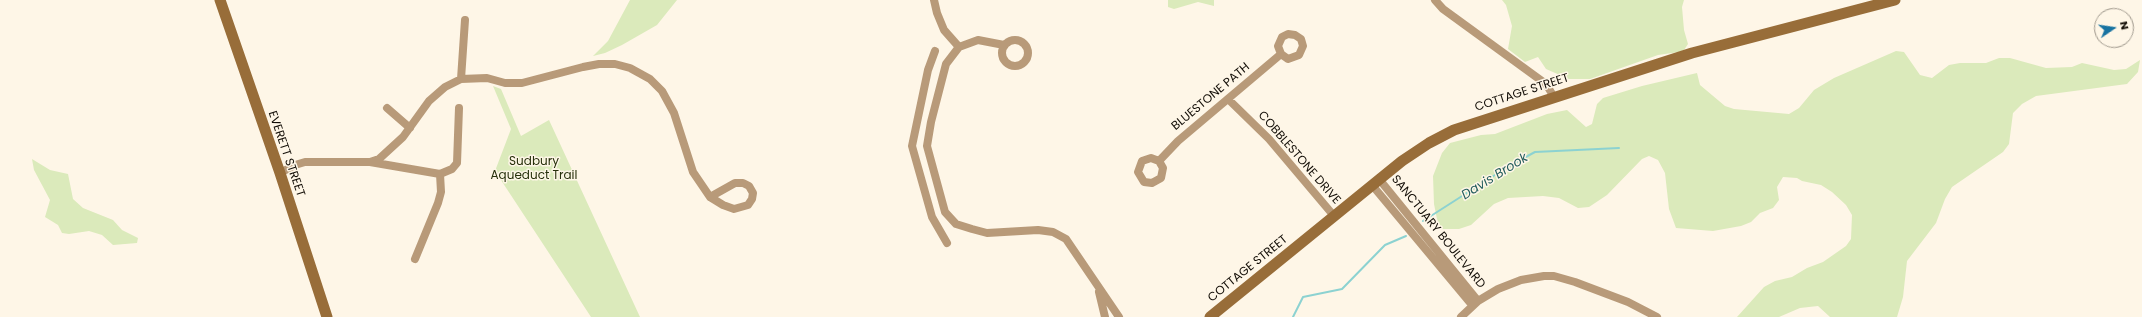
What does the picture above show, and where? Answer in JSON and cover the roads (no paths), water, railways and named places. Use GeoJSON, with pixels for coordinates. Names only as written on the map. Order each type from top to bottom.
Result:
{"type":"FeatureCollection","features":[{"type":"Feature","properties":{"kind":"street","name":"EVERETT STREET"},"geometry":{"type":"LineString","coordinates":[[220,0],[280,173],[327,317]]}},
{"type":"Feature","properties":{"kind":"street"},"geometry":{"type":"LineString","coordinates":[[934,0],[937,13],[944,30],[959,47]]}},
{"type":"Feature","properties":{"kind":"street"},"geometry":{"type":"LineString","coordinates":[[1435,0],[1448,12],[1546,84],[1554,97]]}},
{"type":"Feature","properties":{"kind":"street","name":"COTTAGE STREET"},"geometry":{"type":"LineString","coordinates":[[1210,317],[1376,182],[1417,151],[1454,130],[1692,53],[1892,0]]}},
{"type":"Feature","properties":{"kind":"street"},"geometry":{"type":"LineString","coordinates":[[461,79],[465,20]]}},
{"type":"Feature","properties":{"kind":"street"},"geometry":{"type":"LineString","coordinates":[[1004,45],[978,40],[959,47],[946,64],[931,122],[927,146],[945,212],[956,224],[987,233],[1036,230],[1053,232],[1066,239],[1119,317]]}},
{"type":"Feature","properties":{"kind":"street"},"geometry":{"type":"LineString","coordinates":[[934,51],[924,88],[912,146],[932,217],[947,243]]}},
{"type":"Feature","properties":{"kind":"street","name":"BLUESTONE PATH"},"geometry":{"type":"LineString","coordinates":[[1159,161],[1178,141],[1281,54]]}},
{"type":"Feature","properties":{"kind":"street"},"geometry":{"type":"LineString","coordinates":[[370,162],[390,150],[410,128],[429,101],[445,87],[461,79],[487,78],[505,83],[522,83],[599,64],[615,64],[630,68],[650,79],[662,91],[674,113],[693,172],[710,197],[723,206],[734,209],[748,205],[752,199],[753,193],[750,186],[743,183],[735,183],[710,197]]}},
{"type":"Feature","properties":{"kind":"street"},"geometry":{"type":"LineString","coordinates":[[924,88],[938,92]]}},
{"type":"Feature","properties":{"kind":"street","name":"COBBLESTONE DRIVE"},"geometry":{"type":"LineString","coordinates":[[1228,99],[1269,139],[1334,216]]}},
{"type":"Feature","properties":{"kind":"street"},"geometry":{"type":"LineString","coordinates":[[387,108],[410,128]]}},
{"type":"Feature","properties":{"kind":"street"},"geometry":{"type":"LineString","coordinates":[[280,173],[295,165],[305,162],[370,162],[440,174],[446,173],[457,163],[459,108]]}},
{"type":"Feature","properties":{"kind":"street"},"geometry":{"type":"LineString","coordinates":[[912,146],[927,146]]}},
{"type":"Feature","properties":{"kind":"street"},"geometry":{"type":"LineString","coordinates":[[415,259],[441,192],[440,174]]}},
{"type":"Feature","properties":{"kind":"street","name":"SANCTUARY BOULEVARD"},"geometry":{"type":"LineString","coordinates":[[1376,182],[1475,303]]}},
{"type":"Feature","properties":{"kind":"street"},"geometry":{"type":"LineString","coordinates":[[937,225],[950,218]]}},
{"type":"Feature","properties":{"kind":"street"},"geometry":{"type":"LineString","coordinates":[[1461,317],[1475,303],[1498,289],[1533,277],[1554,276],[1628,302],[1657,317]]}},
{"type":"Feature","properties":{"kind":"street"},"geometry":{"type":"LineString","coordinates":[[1099,289],[1105,317]]}},
{"type":"Feature","properties":{"kind":"waterway","name":"Davis Brook"},"geometry":{"type":"LineString","coordinates":[[1423,221],[1509,166],[1535,152],[1619,148]]}},
{"type":"Feature","properties":{"kind":"waterway","name":"Davis Brook"},"geometry":{"type":"LineString","coordinates":[[1293,317],[1303,297],[1342,289],[1385,245],[1406,236]]}},
{"type":"Feature","properties":{"kind":"park label","name":"Sudbury Aqueduct Trail"},"geometry":{"type":"Point","coordinates":[534,169]}}]}
